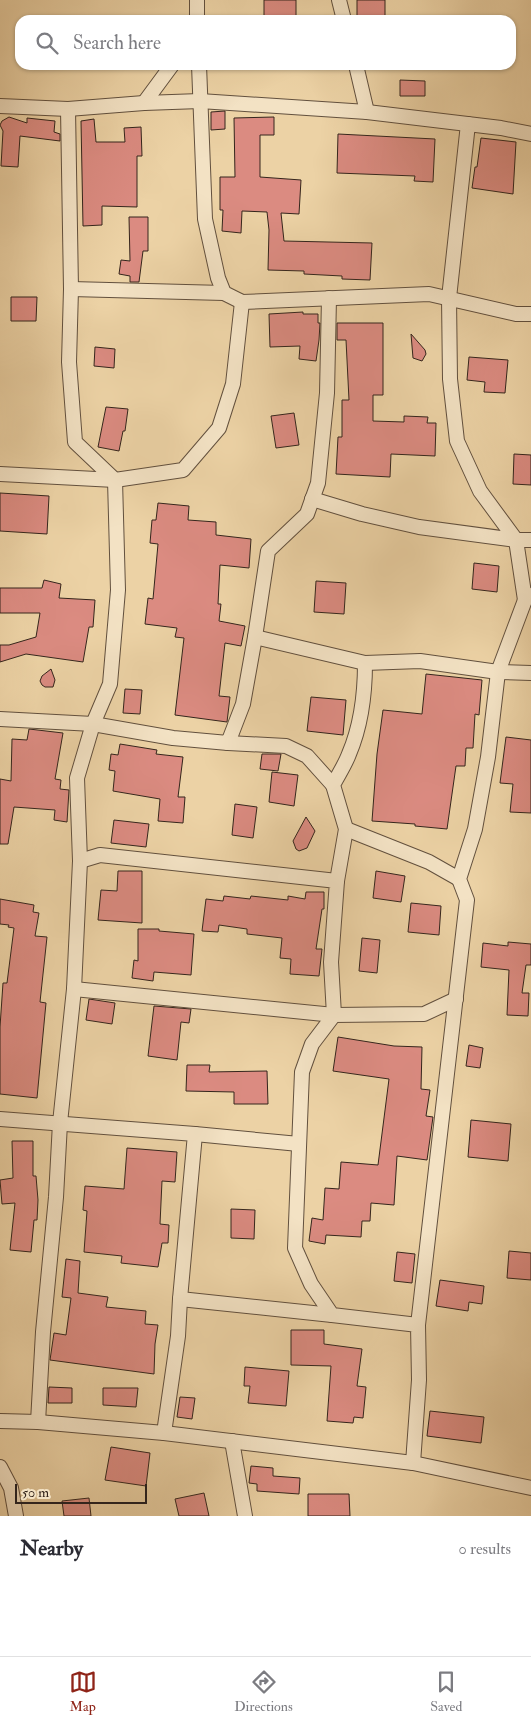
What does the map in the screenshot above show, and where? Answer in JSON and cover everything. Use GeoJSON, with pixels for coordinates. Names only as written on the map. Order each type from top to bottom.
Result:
{"type":"FeatureCollection","features":[{"type":"Feature","properties":{"kind":"street"},"geometry":{"type":"LineString","coordinates":[[197,0],[197,15]]}},
{"type":"Feature","properties":{"kind":"street"},"geometry":{"type":"LineString","coordinates":[[339,0],[343,15]]}},
{"type":"Feature","properties":{"kind":"street"},"geometry":{"type":"LineString","coordinates":[[144,103],[168,70]]}},
{"type":"Feature","properties":{"kind":"street"},"geometry":{"type":"LineString","coordinates":[[199,70],[205,219],[218,278],[224,293]]}},
{"type":"Feature","properties":{"kind":"street"},"geometry":{"type":"LineString","coordinates":[[357,70],[367,112]]}},
{"type":"Feature","properties":{"kind":"street"},"geometry":{"type":"LineString","coordinates":[[0,106],[68,109],[200,101],[367,112],[468,124],[531,134]]}},
{"type":"Feature","properties":{"kind":"street"},"geometry":{"type":"LineString","coordinates":[[38,1422],[43,1332],[56,1198],[60,1123],[74,989],[80,861],[76,778],[93,724],[110,684],[118,590],[115,480],[75,442],[70,362],[71,289],[68,109]]}},
{"type":"Feature","properties":{"kind":"street"},"geometry":{"type":"LineString","coordinates":[[413,1463],[419,1380],[418,1326],[467,900],[459,879],[475,829],[488,757],[498,672],[528,597],[516,540],[480,491],[458,441],[450,379],[449,298],[468,124]]}},
{"type":"Feature","properties":{"kind":"street"},"geometry":{"type":"LineString","coordinates":[[71,289],[224,293],[242,302],[429,294],[516,314],[531,314]]}},
{"type":"Feature","properties":{"kind":"street"},"geometry":{"type":"LineString","coordinates":[[228,743],[243,704],[268,551],[307,514],[318,483],[327,393],[329,298]]}},
{"type":"Feature","properties":{"kind":"street"},"geometry":{"type":"LineString","coordinates":[[0,474],[115,480],[183,470],[219,428],[233,384],[242,302]]}},
{"type":"Feature","properties":{"kind":"street"},"geometry":{"type":"LineString","coordinates":[[312,499],[362,514],[419,527],[516,540],[531,540]]}},
{"type":"Feature","properties":{"kind":"street"},"geometry":{"type":"LineString","coordinates":[[254,637],[365,663],[420,661],[498,672],[531,672]]}},
{"type":"Feature","properties":{"kind":"street"},"geometry":{"type":"LineString","coordinates":[[333,785],[350,754],[365,692],[365,663]]}},
{"type":"Feature","properties":{"kind":"street"},"geometry":{"type":"LineString","coordinates":[[0,719],[93,724],[173,738],[286,746],[307,756],[333,785],[346,829],[337,881],[331,962],[334,1015],[312,1044],[302,1072],[295,1248],[311,1284],[332,1315]]}},
{"type":"Feature","properties":{"kind":"street"},"geometry":{"type":"LineString","coordinates":[[346,829],[429,862],[459,879]]}},
{"type":"Feature","properties":{"kind":"street"},"geometry":{"type":"LineString","coordinates":[[80,861],[100,855],[337,881]]}},
{"type":"Feature","properties":{"kind":"street"},"geometry":{"type":"LineString","coordinates":[[74,989],[334,1015],[424,1014],[456,999]]}},
{"type":"Feature","properties":{"kind":"street"},"geometry":{"type":"LineString","coordinates":[[0,1119],[299,1144]]}},
{"type":"Feature","properties":{"kind":"street"},"geometry":{"type":"LineString","coordinates":[[164,1433],[178,1336],[195,1134]]}},
{"type":"Feature","properties":{"kind":"street"},"geometry":{"type":"LineString","coordinates":[[180,1299],[418,1326]]}},
{"type":"Feature","properties":{"kind":"street"},"geometry":{"type":"LineString","coordinates":[[0,1421],[38,1422],[164,1433],[413,1463],[531,1488]]}},
{"type":"Feature","properties":{"kind":"street"},"geometry":{"type":"LineString","coordinates":[[232,1441],[245,1516]]}},
{"type":"Feature","properties":{"kind":"street"},"geometry":{"type":"LineString","coordinates":[[0,1467],[11,1488],[16,1516]]}},
{"type":"Feature","properties":{"kind":"building"},"geometry":{"type":"Polygon","coordinates":[[[264,0],[296,0],[296,15],[264,15],[264,0]]]}},
{"type":"Feature","properties":{"kind":"building"},"geometry":{"type":"Polygon","coordinates":[[[357,0],[385,0],[385,15],[357,15],[357,0]]]}},
{"type":"Feature","properties":{"kind":"building"},"geometry":{"type":"Polygon","coordinates":[[[400,80],[425,81],[425,96],[400,96],[400,80]]]}},
{"type":"Feature","properties":{"kind":"building"},"geometry":{"type":"Polygon","coordinates":[[[225,111],[225,129],[211,130],[211,112],[225,111]]]}},
{"type":"Feature","properties":{"kind":"building"},"geometry":{"type":"Polygon","coordinates":[[[9,117],[27,123],[27,118],[55,121],[54,132],[60,134],[60,141],[20,136],[18,167],[1,166],[3,131],[0,125],[2,121],[9,117]]]}},
{"type":"Feature","properties":{"kind":"building"},"geometry":{"type":"Polygon","coordinates":[[[274,117],[274,135],[260,135],[260,177],[301,180],[299,214],[281,213],[284,241],[372,243],[370,280],[342,279],[342,276],[304,274],[304,271],[268,270],[269,230],[267,212],[242,211],[241,233],[222,231],[223,210],[220,210],[220,177],[235,177],[234,118],[274,117]]]}},
{"type":"Feature","properties":{"kind":"building"},"geometry":{"type":"Polygon","coordinates":[[[94,119],[96,142],[125,142],[124,128],[141,127],[142,156],[137,156],[137,207],[102,206],[102,225],[83,226],[81,121],[94,119]]]}},
{"type":"Feature","properties":{"kind":"building"},"geometry":{"type":"Polygon","coordinates":[[[338,134],[435,139],[433,182],[414,181],[415,176],[337,173],[338,134]]]}},
{"type":"Feature","properties":{"kind":"building"},"geometry":{"type":"Polygon","coordinates":[[[481,138],[516,142],[513,194],[472,188],[481,138]]]}},
{"type":"Feature","properties":{"kind":"building"},"geometry":{"type":"Polygon","coordinates":[[[129,217],[148,217],[148,251],[143,251],[139,282],[130,282],[130,276],[119,274],[121,260],[130,261],[129,217]]]}},
{"type":"Feature","properties":{"kind":"building"},"geometry":{"type":"Polygon","coordinates":[[[11,297],[37,297],[36,321],[11,321],[11,297]]]}},
{"type":"Feature","properties":{"kind":"building"},"geometry":{"type":"Polygon","coordinates":[[[303,312],[303,314],[318,314],[318,323],[320,323],[316,361],[299,359],[300,346],[270,347],[269,314],[303,312]]]}},
{"type":"Feature","properties":{"kind":"building"},"geometry":{"type":"Polygon","coordinates":[[[337,323],[383,323],[383,395],[373,395],[373,421],[404,422],[404,416],[428,417],[427,423],[436,423],[435,456],[391,454],[390,477],[336,474],[338,437],[342,437],[342,400],[349,400],[346,340],[337,340],[337,323]]]}},
{"type":"Feature","properties":{"kind":"building"},"geometry":{"type":"Polygon","coordinates":[[[411,334],[425,350],[426,354],[422,361],[413,358],[411,334]]]}},
{"type":"Feature","properties":{"kind":"building"},"geometry":{"type":"Polygon","coordinates":[[[95,347],[115,349],[114,368],[94,366],[95,347]]]}},
{"type":"Feature","properties":{"kind":"building"},"geometry":{"type":"Polygon","coordinates":[[[469,357],[508,360],[505,393],[484,392],[485,382],[467,380],[469,357]]]}},
{"type":"Feature","properties":{"kind":"building"},"geometry":{"type":"Polygon","coordinates":[[[106,407],[128,409],[125,431],[123,431],[119,451],[98,447],[106,407]]]}},
{"type":"Feature","properties":{"kind":"building"},"geometry":{"type":"Polygon","coordinates":[[[294,413],[299,445],[276,448],[271,416],[294,413]]]}},
{"type":"Feature","properties":{"kind":"building"},"geometry":{"type":"Polygon","coordinates":[[[514,454],[531,455],[531,485],[513,484],[514,454]]]}},
{"type":"Feature","properties":{"kind":"building"},"geometry":{"type":"Polygon","coordinates":[[[0,493],[49,496],[47,534],[0,531],[0,493]]]}},
{"type":"Feature","properties":{"kind":"building"},"geometry":{"type":"Polygon","coordinates":[[[158,503],[189,506],[188,520],[216,522],[216,535],[251,539],[249,568],[220,565],[218,604],[221,604],[219,621],[245,626],[241,646],[225,643],[219,696],[230,697],[227,722],[175,715],[184,638],[175,637],[177,628],[145,624],[148,598],[153,599],[158,544],[150,543],[152,520],[156,520],[158,503]]]}},
{"type":"Feature","properties":{"kind":"building"},"geometry":{"type":"Polygon","coordinates":[[[474,563],[499,566],[497,592],[472,589],[474,563]]]}},
{"type":"Feature","properties":{"kind":"building"},"geometry":{"type":"Polygon","coordinates":[[[44,580],[61,584],[59,598],[95,600],[93,627],[89,627],[83,662],[26,654],[0,662],[0,645],[9,645],[36,637],[40,613],[0,613],[0,588],[42,588],[44,580]]]}},
{"type":"Feature","properties":{"kind":"building"},"geometry":{"type":"Polygon","coordinates":[[[316,581],[346,583],[344,614],[314,612],[316,581]]]}},
{"type":"Feature","properties":{"kind":"building"},"geometry":{"type":"Polygon","coordinates":[[[51,669],[55,680],[53,687],[45,687],[40,681],[42,676],[51,669]]]}},
{"type":"Feature","properties":{"kind":"building"},"geometry":{"type":"Polygon","coordinates":[[[426,674],[482,680],[479,715],[475,714],[473,748],[466,748],[465,766],[456,766],[447,829],[415,826],[415,824],[372,821],[377,754],[383,710],[422,714],[426,674]]]}},
{"type":"Feature","properties":{"kind":"building"},"geometry":{"type":"Polygon","coordinates":[[[125,689],[142,690],[140,714],[123,713],[125,689]]]}},
{"type":"Feature","properties":{"kind":"building"},"geometry":{"type":"Polygon","coordinates":[[[311,697],[346,700],[343,735],[307,731],[311,697]]]}},
{"type":"Feature","properties":{"kind":"building"},"geometry":{"type":"Polygon","coordinates":[[[29,729],[63,733],[55,779],[61,780],[60,789],[69,790],[67,822],[54,820],[55,810],[14,807],[8,844],[0,844],[0,779],[11,781],[12,739],[27,740],[29,729]]]}},
{"type":"Feature","properties":{"kind":"building"},"geometry":{"type":"Polygon","coordinates":[[[506,737],[531,740],[531,813],[510,812],[513,784],[500,783],[506,737]]]}},
{"type":"Feature","properties":{"kind":"building"},"geometry":{"type":"Polygon","coordinates":[[[120,744],[157,750],[156,754],[183,757],[178,797],[185,797],[183,823],[158,821],[160,799],[113,791],[115,771],[109,770],[111,754],[118,755],[120,744]]]}},
{"type":"Feature","properties":{"kind":"building"},"geometry":{"type":"Polygon","coordinates":[[[262,754],[281,754],[278,771],[260,769],[262,754]]]}},
{"type":"Feature","properties":{"kind":"building"},"geometry":{"type":"Polygon","coordinates":[[[272,772],[298,775],[294,806],[269,802],[272,772]]]}},
{"type":"Feature","properties":{"kind":"building"},"geometry":{"type":"Polygon","coordinates":[[[235,804],[257,807],[253,838],[232,835],[235,804]]]}},
{"type":"Feature","properties":{"kind":"building"},"geometry":{"type":"Polygon","coordinates":[[[306,817],[315,831],[307,848],[299,851],[296,849],[293,841],[306,817]]]}},
{"type":"Feature","properties":{"kind":"building"},"geometry":{"type":"Polygon","coordinates":[[[114,820],[149,824],[146,847],[111,843],[114,820]]]}},
{"type":"Feature","properties":{"kind":"building"},"geometry":{"type":"Polygon","coordinates":[[[118,871],[142,871],[142,923],[98,920],[101,890],[117,891],[118,871]]]}},
{"type":"Feature","properties":{"kind":"building"},"geometry":{"type":"Polygon","coordinates":[[[376,871],[405,876],[401,902],[373,898],[376,871]]]}},
{"type":"Feature","properties":{"kind":"building"},"geometry":{"type":"Polygon","coordinates":[[[306,892],[324,892],[324,909],[322,909],[316,949],[322,949],[319,976],[290,974],[291,959],[280,958],[282,938],[247,934],[247,929],[219,925],[218,932],[202,931],[206,899],[223,901],[224,896],[250,899],[251,896],[288,900],[288,896],[305,899],[306,892]]]}},
{"type":"Feature","properties":{"kind":"building"},"geometry":{"type":"Polygon","coordinates":[[[0,899],[34,905],[33,912],[39,913],[35,936],[47,937],[40,1002],[46,1003],[37,1098],[0,1094],[0,1027],[3,983],[7,983],[14,928],[8,927],[9,925],[0,924],[0,899]]]}},
{"type":"Feature","properties":{"kind":"building"},"geometry":{"type":"Polygon","coordinates":[[[411,903],[441,906],[439,935],[408,932],[411,903]]]}},
{"type":"Feature","properties":{"kind":"building"},"geometry":{"type":"Polygon","coordinates":[[[138,929],[159,929],[159,931],[194,934],[191,975],[154,972],[153,981],[132,978],[134,960],[138,961],[138,929]]]}},
{"type":"Feature","properties":{"kind":"building"},"geometry":{"type":"Polygon","coordinates":[[[362,938],[380,940],[377,973],[359,971],[362,938]]]}},
{"type":"Feature","properties":{"kind":"building"},"geometry":{"type":"Polygon","coordinates":[[[508,942],[531,944],[531,965],[526,965],[522,993],[529,993],[528,1016],[507,1015],[509,970],[481,967],[483,943],[508,946],[508,942]]]}},
{"type":"Feature","properties":{"kind":"building"},"geometry":{"type":"Polygon","coordinates":[[[89,999],[115,1003],[112,1024],[86,1020],[89,999]]]}},
{"type":"Feature","properties":{"kind":"building"},"geometry":{"type":"Polygon","coordinates":[[[154,1006],[191,1009],[189,1023],[181,1022],[177,1060],[148,1056],[154,1006]]]}},
{"type":"Feature","properties":{"kind":"building"},"geometry":{"type":"Polygon","coordinates":[[[338,1037],[394,1046],[422,1047],[421,1089],[430,1090],[426,1116],[433,1117],[427,1160],[397,1156],[394,1205],[371,1203],[370,1221],[362,1221],[361,1237],[326,1235],[325,1244],[309,1241],[312,1218],[323,1220],[325,1188],[339,1189],[341,1162],[378,1165],[389,1079],[333,1071],[338,1037]]]}},
{"type":"Feature","properties":{"kind":"building"},"geometry":{"type":"Polygon","coordinates":[[[469,1045],[483,1048],[480,1068],[466,1066],[469,1045]]]}},
{"type":"Feature","properties":{"kind":"building"},"geometry":{"type":"Polygon","coordinates":[[[187,1065],[210,1065],[209,1072],[267,1071],[268,1104],[234,1104],[234,1092],[186,1091],[187,1065]]]}},
{"type":"Feature","properties":{"kind":"building"},"geometry":{"type":"Polygon","coordinates":[[[471,1120],[511,1124],[508,1161],[468,1157],[471,1120]]]}},
{"type":"Feature","properties":{"kind":"building"},"geometry":{"type":"Polygon","coordinates":[[[12,1141],[33,1141],[33,1176],[36,1176],[38,1200],[37,1220],[34,1220],[31,1252],[10,1250],[15,1203],[2,1204],[0,1180],[13,1178],[12,1141]]]}},
{"type":"Feature","properties":{"kind":"building"},"geometry":{"type":"Polygon","coordinates":[[[127,1148],[177,1152],[175,1182],[162,1181],[160,1224],[169,1225],[168,1243],[162,1243],[158,1267],[121,1263],[122,1256],[84,1252],[87,1211],[83,1210],[85,1186],[124,1189],[127,1148]]]}},
{"type":"Feature","properties":{"kind":"building"},"geometry":{"type":"Polygon","coordinates":[[[231,1209],[255,1210],[254,1239],[231,1238],[231,1209]]]}},
{"type":"Feature","properties":{"kind":"building"},"geometry":{"type":"Polygon","coordinates":[[[509,1251],[531,1253],[531,1280],[507,1278],[509,1251]]]}},
{"type":"Feature","properties":{"kind":"building"},"geometry":{"type":"Polygon","coordinates":[[[397,1252],[415,1254],[412,1283],[394,1281],[397,1252]]]}},
{"type":"Feature","properties":{"kind":"building"},"geometry":{"type":"Polygon","coordinates":[[[66,1259],[80,1261],[78,1293],[108,1297],[106,1307],[146,1311],[145,1324],[158,1325],[154,1374],[50,1360],[54,1333],[66,1335],[71,1298],[62,1297],[66,1259]]]}},
{"type":"Feature","properties":{"kind":"building"},"geometry":{"type":"Polygon","coordinates":[[[440,1280],[484,1286],[482,1304],[469,1302],[468,1311],[436,1306],[440,1280]]]}},
{"type":"Feature","properties":{"kind":"building"},"geometry":{"type":"Polygon","coordinates":[[[291,1330],[324,1330],[324,1344],[362,1349],[357,1386],[366,1387],[363,1418],[354,1417],[353,1423],[327,1421],[331,1366],[291,1365],[291,1330]]]}},
{"type":"Feature","properties":{"kind":"building"},"geometry":{"type":"Polygon","coordinates":[[[245,1367],[289,1371],[286,1406],[248,1403],[250,1386],[244,1386],[245,1367]]]}},
{"type":"Feature","properties":{"kind":"building"},"geometry":{"type":"Polygon","coordinates":[[[49,1387],[72,1388],[72,1403],[48,1403],[49,1387]]]}},
{"type":"Feature","properties":{"kind":"building"},"geometry":{"type":"Polygon","coordinates":[[[103,1388],[138,1388],[136,1407],[103,1405],[103,1388]]]}},
{"type":"Feature","properties":{"kind":"building"},"geometry":{"type":"Polygon","coordinates":[[[180,1397],[195,1398],[192,1419],[177,1417],[180,1397]]]}},
{"type":"Feature","properties":{"kind":"building"},"geometry":{"type":"Polygon","coordinates":[[[430,1411],[484,1417],[481,1443],[427,1436],[430,1411]]]}},
{"type":"Feature","properties":{"kind":"building"},"geometry":{"type":"Polygon","coordinates":[[[111,1447],[150,1453],[146,1486],[105,1480],[111,1447]]]}},
{"type":"Feature","properties":{"kind":"building"},"geometry":{"type":"Polygon","coordinates":[[[251,1466],[273,1468],[273,1476],[300,1478],[299,1494],[257,1491],[257,1484],[249,1483],[251,1466]]]}},
{"type":"Feature","properties":{"kind":"building"},"geometry":{"type":"Polygon","coordinates":[[[204,1493],[209,1516],[179,1516],[175,1499],[204,1493]]]}},
{"type":"Feature","properties":{"kind":"building"},"geometry":{"type":"Polygon","coordinates":[[[308,1494],[349,1494],[350,1516],[308,1516],[308,1494]]]}},
{"type":"Feature","properties":{"kind":"building"},"geometry":{"type":"Polygon","coordinates":[[[89,1498],[91,1516],[64,1516],[62,1501],[89,1498]]]}}]}
